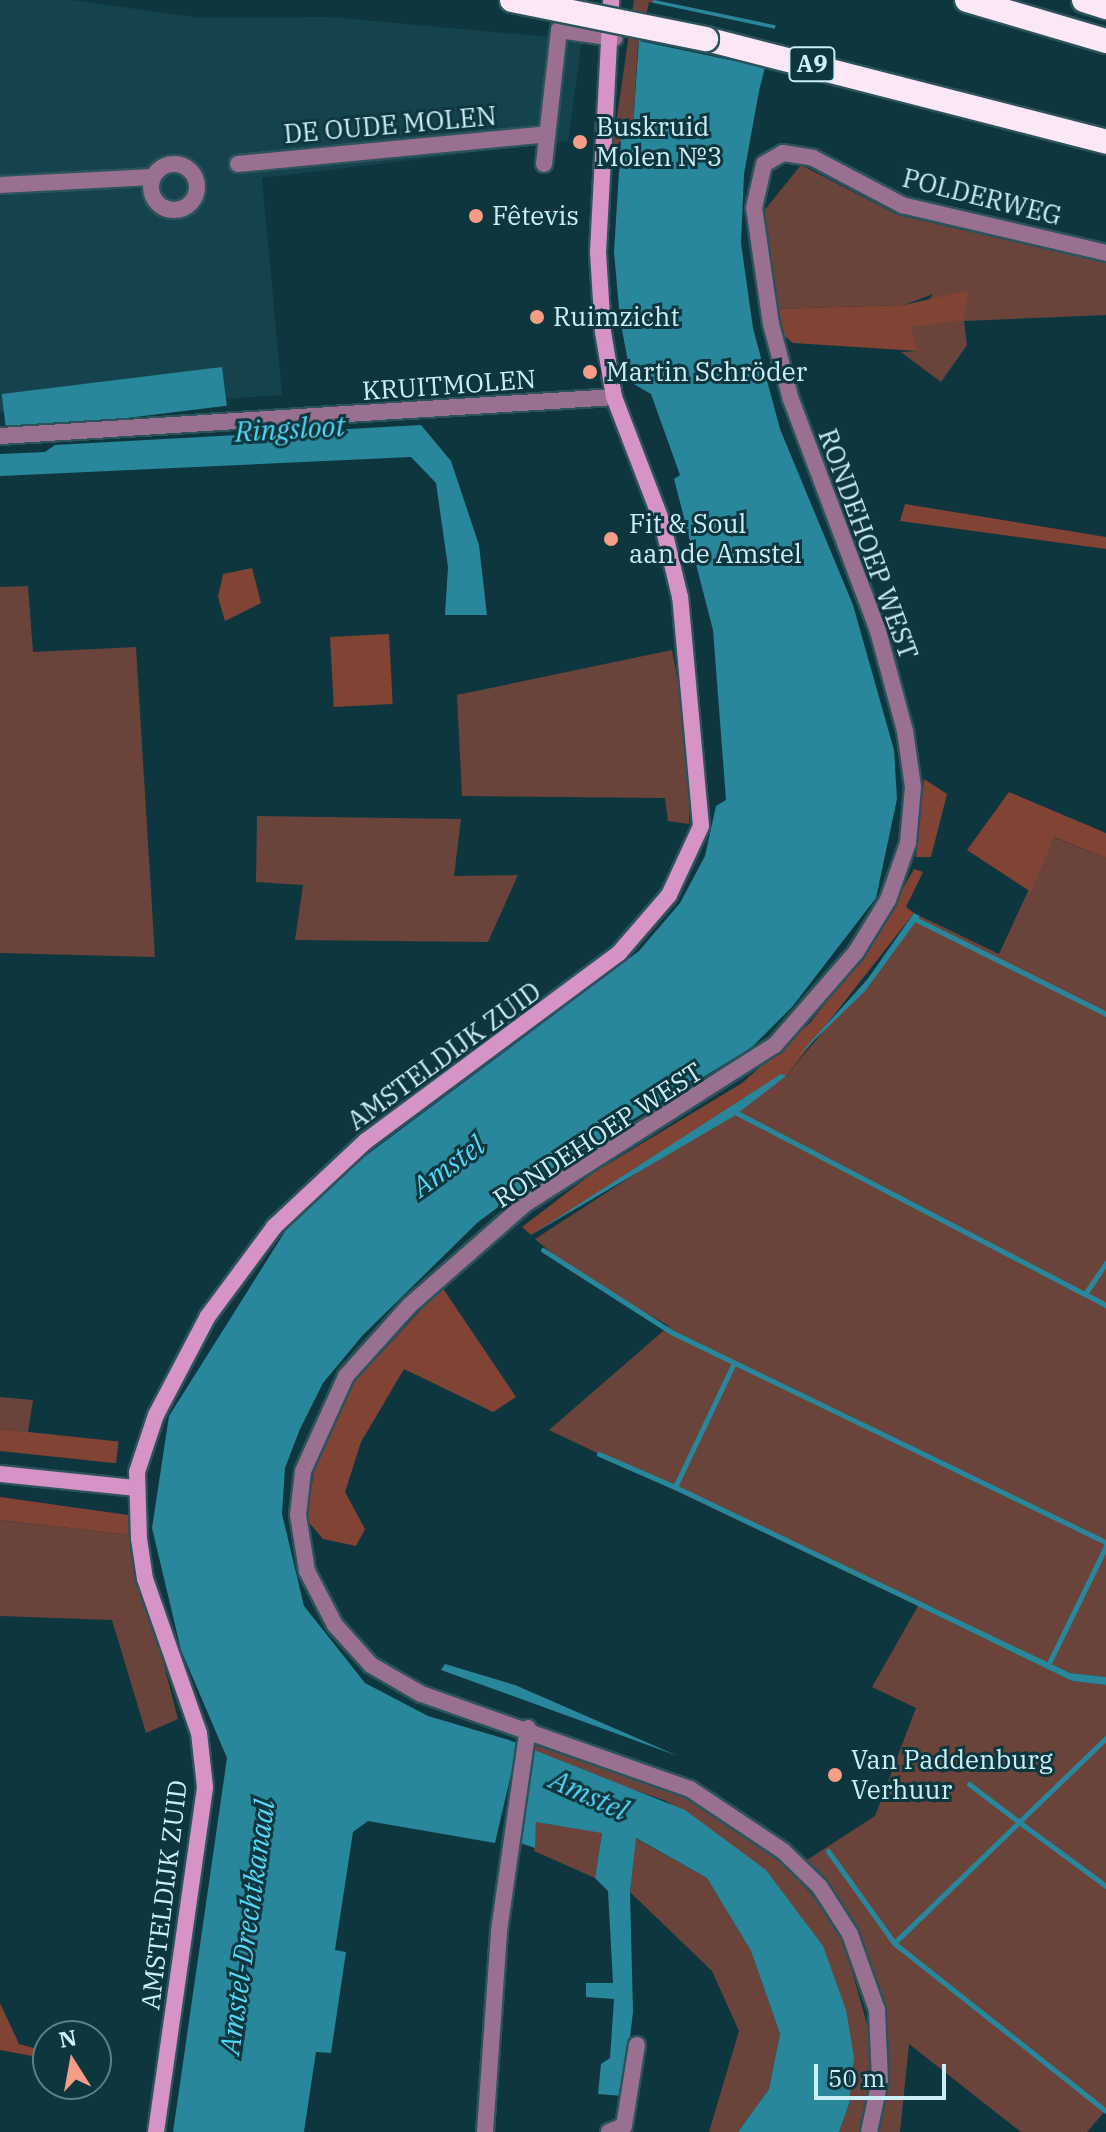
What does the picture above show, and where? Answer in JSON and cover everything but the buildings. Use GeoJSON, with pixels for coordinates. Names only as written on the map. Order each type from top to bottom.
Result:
{"type":"FeatureCollection","features":[{"type":"Feature","properties":{"kind":"highway","name":"A9"},"geometry":{"type":"LineString","coordinates":[[512,0],[917,89],[1106,142]]}},
{"type":"Feature","properties":{"kind":"highway"},"geometry":{"type":"LineString","coordinates":[[967,0],[1106,41]]}},
{"type":"Feature","properties":{"kind":"highway"},"geometry":{"type":"LineString","coordinates":[[1084,0],[1106,7]]}},
{"type":"Feature","properties":{"kind":"street","name":"AMSTELDIJK ZUID"},"geometry":{"type":"LineString","coordinates":[[156,2132],[205,1760],[145,1579],[136,1488],[181,1362],[232,1277],[274,1227],[366,1141],[597,973],[650,919],[687,864],[702,798],[691,659],[662,522],[614,397],[598,252],[614,38],[611,0]]}},
{"type":"Feature","properties":{"kind":"street"},"geometry":{"type":"LineString","coordinates":[[544,164],[559,30],[614,38]]}},
{"type":"Feature","properties":{"kind":"street","name":"DE OUDE MOLEN"},"geometry":{"type":"LineString","coordinates":[[238,164],[547,134]]}},
{"type":"Feature","properties":{"kind":"street","name":"POLDERWEG"},"geometry":{"type":"LineString","coordinates":[[764,164],[783,153],[813,158],[902,205],[1106,253]]}},
{"type":"Feature","properties":{"kind":"street","name":"RONDEHOEP WEST"},"geometry":{"type":"LineString","coordinates":[[764,164],[754,208],[771,324],[791,400],[878,631],[905,731],[913,787],[909,829],[888,900],[856,952],[775,1045],[689,1107],[525,1204],[410,1305],[346,1376],[303,1471],[298,1515],[307,1571],[335,1625],[371,1665],[421,1694],[528,1728],[690,1789],[783,1851],[820,1887],[850,1934],[877,2010],[880,2080],[869,2132]]}},
{"type":"Feature","properties":{"kind":"street"},"geometry":{"type":"LineString","coordinates":[[0,185],[153,177]]}},
{"type":"Feature","properties":{"kind":"street","name":"KRUITMOLEN"},"geometry":{"type":"LineString","coordinates":[[0,436],[614,397]]}},
{"type":"Feature","properties":{"kind":"street"},"geometry":{"type":"LineString","coordinates":[[0,1474],[136,1488]]}},
{"type":"Feature","properties":{"kind":"street"},"geometry":{"type":"LineString","coordinates":[[485,2132],[518,1775],[528,1728]]}},
{"type":"Feature","properties":{"kind":"street"},"geometry":{"type":"LineString","coordinates":[[609,2132],[624,2126],[637,2045]]}},
{"type":"Feature","properties":{"kind":"shaded area"},"geometry":{"type":"Polygon","coordinates":[[[0,0],[72,0],[200,18],[330,17],[582,40],[568,141],[262,178],[282,395],[0,413],[0,0]]]}},
{"type":"Feature","properties":{"kind":"shaded area"},"geometry":{"type":"Polygon","coordinates":[[[634,0],[654,0],[638,44],[633,127],[612,151],[634,0]]]}},
{"type":"Feature","properties":{"kind":"shaded area"},"geometry":{"type":"Polygon","coordinates":[[[801,165],[898,215],[1106,263],[1106,315],[964,321],[967,345],[941,382],[901,352],[918,351],[909,327],[933,294],[904,305],[773,309],[763,212],[801,165]]]}},
{"type":"Feature","properties":{"kind":"shaded area"},"geometry":{"type":"Polygon","coordinates":[[[969,290],[964,320],[910,327],[918,351],[793,343],[777,330],[773,309],[904,305],[969,290]]]}},
{"type":"Feature","properties":{"kind":"shaded area"},"geometry":{"type":"Polygon","coordinates":[[[905,504],[1106,537],[1106,549],[900,521],[905,504]]]}},
{"type":"Feature","properties":{"kind":"shaded area"},"geometry":{"type":"Polygon","coordinates":[[[252,568],[261,603],[225,621],[218,597],[223,574],[252,568]]]}},
{"type":"Feature","properties":{"kind":"shaded area"},"geometry":{"type":"Polygon","coordinates":[[[28,586],[33,652],[136,647],[155,957],[0,953],[0,587],[28,586]]]}},
{"type":"Feature","properties":{"kind":"shaded area"},"geometry":{"type":"Polygon","coordinates":[[[389,634],[393,704],[334,707],[330,637],[389,634]]]}},
{"type":"Feature","properties":{"kind":"shaded area"},"geometry":{"type":"Polygon","coordinates":[[[672,650],[691,753],[689,824],[668,821],[665,798],[462,796],[457,695],[672,650]]]}},
{"type":"Feature","properties":{"kind":"shaded area"},"geometry":{"type":"Polygon","coordinates":[[[924,779],[947,794],[931,857],[916,857],[924,779]]]}},
{"type":"Feature","properties":{"kind":"shaded area"},"geometry":{"type":"Polygon","coordinates":[[[1009,792],[1106,833],[1106,858],[1054,837],[1031,892],[967,850],[1009,792]]]}},
{"type":"Feature","properties":{"kind":"shaded area"},"geometry":{"type":"Polygon","coordinates":[[[257,816],[461,819],[454,876],[518,875],[488,942],[295,940],[303,885],[256,882],[257,816]]]}},
{"type":"Feature","properties":{"kind":"shaded area"},"geometry":{"type":"Polygon","coordinates":[[[1053,837],[1106,858],[1106,1677],[1070,1673],[919,1606],[1072,1681],[1106,1685],[1106,2110],[1087,2132],[1021,2132],[909,2044],[900,2132],[877,2132],[888,2075],[882,2023],[854,1937],[807,1860],[875,1816],[916,1708],[872,1687],[918,1606],[549,1430],[669,1326],[579,1276],[535,1239],[786,1076],[920,916],[999,954],[1053,837]]]}},
{"type":"Feature","properties":{"kind":"shaded area"},"geometry":{"type":"Polygon","coordinates":[[[914,869],[923,872],[906,907],[914,913],[786,1076],[531,1235],[522,1227],[590,1175],[742,1083],[810,1023],[870,947],[914,869]]]}},
{"type":"Feature","properties":{"kind":"shaded area"},"geometry":{"type":"Polygon","coordinates":[[[442,1287],[516,1397],[493,1412],[404,1369],[361,1442],[345,1492],[365,1529],[356,1546],[323,1539],[306,1519],[320,1437],[347,1390],[442,1287]]]}},
{"type":"Feature","properties":{"kind":"shaded area"},"geometry":{"type":"Polygon","coordinates":[[[0,1397],[33,1400],[28,1432],[0,1429],[0,1397]]]}},
{"type":"Feature","properties":{"kind":"shaded area"},"geometry":{"type":"Polygon","coordinates":[[[0,1429],[118,1441],[116,1463],[0,1451],[0,1429]]]}},
{"type":"Feature","properties":{"kind":"shaded area"},"geometry":{"type":"Polygon","coordinates":[[[0,1497],[128,1515],[130,1535],[0,1520],[0,1497]]]}},
{"type":"Feature","properties":{"kind":"shaded area"},"geometry":{"type":"Polygon","coordinates":[[[0,1520],[130,1535],[178,1719],[146,1733],[112,1620],[0,1616],[0,1520]]]}},
{"type":"Feature","properties":{"kind":"shaded area"},"geometry":{"type":"Polygon","coordinates":[[[536,1742],[682,1792],[781,1861],[820,1904],[845,1946],[870,2035],[872,2081],[862,2132],[839,2132],[849,2104],[712,1831],[666,1801],[531,1754],[536,1742]]]}},
{"type":"Feature","properties":{"kind":"shaded area"},"geometry":{"type":"Polygon","coordinates":[[[536,1822],[602,1832],[595,1878],[534,1851],[536,1822]]]}},
{"type":"Feature","properties":{"kind":"shaded area"},"geometry":{"type":"Polygon","coordinates":[[[635,1838],[707,1878],[751,1951],[780,2034],[769,2089],[738,2132],[709,2132],[739,2031],[712,1971],[630,1892],[635,1838]]]}},
{"type":"Feature","properties":{"kind":"shaded area"},"geometry":{"type":"Polygon","coordinates":[[[0,2003],[19,2044],[32,2048],[32,2056],[0,2050],[0,2003]]]}},
{"type":"Feature","properties":{"kind":"water"},"geometry":{"type":"Polygon","coordinates":[[[654,0],[790,0],[776,24],[759,91],[744,174],[741,243],[753,328],[780,429],[853,605],[894,750],[897,799],[876,898],[792,1007],[751,1048],[538,1177],[477,1223],[362,1336],[323,1383],[300,1429],[285,1468],[282,1514],[304,1606],[365,1683],[428,1716],[509,1740],[685,1810],[766,1870],[823,1946],[846,2010],[854,2057],[849,2104],[839,2132],[738,2132],[769,2089],[780,2034],[751,1951],[707,1878],[636,1838],[630,1892],[633,2012],[623,2096],[598,2094],[601,2064],[610,2058],[614,1999],[586,1997],[586,1983],[613,1983],[608,1891],[595,1878],[602,1833],[536,1822],[535,1848],[520,1843],[525,1773],[512,1770],[495,1843],[368,1821],[353,1832],[335,1950],[346,1952],[331,2053],[316,2052],[304,2132],[173,2132],[227,1758],[181,1650],[152,1528],[169,1416],[291,1222],[344,1172],[639,951],[680,903],[705,856],[716,806],[726,800],[713,630],[674,479],[680,475],[651,394],[632,383],[620,319],[614,252],[621,139],[633,127],[640,24],[654,0]]]}},
{"type":"Feature","properties":{"kind":"water"},"geometry":{"type":"Polygon","coordinates":[[[222,367],[227,406],[6,433],[2,394],[222,367]]]}},
{"type":"Feature","properties":{"kind":"water"},"geometry":{"type":"Polygon","coordinates":[[[421,425],[451,461],[479,545],[487,615],[445,615],[448,567],[436,483],[411,457],[0,476],[0,454],[45,452],[55,445],[421,425]]]}},
{"type":"Feature","properties":{"kind":"water"},"geometry":{"type":"Polygon","coordinates":[[[914,913],[920,916],[865,991],[795,1059],[867,980],[914,913]]]}},
{"type":"Feature","properties":{"kind":"water"},"geometry":{"type":"Polygon","coordinates":[[[781,1074],[786,1076],[734,1116],[531,1235],[781,1074]]]}},
{"type":"Feature","properties":{"kind":"water"},"geometry":{"type":"Polygon","coordinates":[[[925,1604],[1070,1673],[1106,1677],[1106,1685],[1072,1681],[918,1606],[925,1604]]]}},
{"type":"Feature","properties":{"kind":"water"},"geometry":{"type":"Polygon","coordinates":[[[445,1664],[515,1685],[678,1756],[441,1670],[445,1664]]]}},
{"type":"Feature","properties":{"kind":"pier"},"geometry":{"type":"Polygon","coordinates":[[[655,0],[794,0],[779,26],[655,0]]]}},
{"type":"Feature","properties":{"kind":"pier"},"geometry":{"type":"Polygon","coordinates":[[[649,2],[778,29],[770,69],[641,41],[649,2]]]}},
{"type":"Feature","properties":{"kind":"waterway"},"geometry":{"type":"LineString","coordinates":[[915,919],[1106,1014]]}},
{"type":"Feature","properties":{"kind":"waterway"},"geometry":{"type":"LineString","coordinates":[[735,1112],[1085,1294],[1106,1263]]}},
{"type":"Feature","properties":{"kind":"waterway"},"geometry":{"type":"LineString","coordinates":[[543,1250],[671,1332],[1106,1542]]}},
{"type":"Feature","properties":{"kind":"waterway"},"geometry":{"type":"LineString","coordinates":[[1085,1294],[1106,1305]]}},
{"type":"Feature","properties":{"kind":"waterway"},"geometry":{"type":"LineString","coordinates":[[599,1454],[675,1487],[734,1363]]}},
{"type":"Feature","properties":{"kind":"waterway"},"geometry":{"type":"LineString","coordinates":[[675,1487],[925,1606]]}},
{"type":"Feature","properties":{"kind":"waterway"},"geometry":{"type":"LineString","coordinates":[[1050,1661],[1106,1546]]}},
{"type":"Feature","properties":{"kind":"waterway"},"geometry":{"type":"LineString","coordinates":[[1106,1738],[1019,1822],[1106,1886]]}},
{"type":"Feature","properties":{"kind":"waterway"},"geometry":{"type":"LineString","coordinates":[[969,1784],[1019,1822],[894,1943],[1106,2111]]}},
{"type":"Feature","properties":{"kind":"waterway"},"geometry":{"type":"LineString","coordinates":[[828,1851],[894,1943]]}},
{"type":"Feature","properties":{"kind":"place","name":"Buskruid Molen №3"},"geometry":{"type":"Point","coordinates":[580,142]}},
{"type":"Feature","properties":{"kind":"place","name":"Fêtevis"},"geometry":{"type":"Point","coordinates":[476,216]}},
{"type":"Feature","properties":{"kind":"place","name":"Ruimzicht"},"geometry":{"type":"Point","coordinates":[537,317]}},
{"type":"Feature","properties":{"kind":"place","name":"Martin Schröder"},"geometry":{"type":"Point","coordinates":[590,372]}},
{"type":"Feature","properties":{"kind":"place","name":"Fit & Soul aan de Amstel"},"geometry":{"type":"Point","coordinates":[611,539]}},
{"type":"Feature","properties":{"kind":"place","name":"Van Paddenburg Verhuur"},"geometry":{"type":"Point","coordinates":[835,1775]}},
{"type":"Feature","properties":{"kind":"water label","name":"Ringsloot"},"geometry":{"type":"Point","coordinates":[290,429]}},
{"type":"Feature","properties":{"kind":"water label","name":"Amstel"},"geometry":{"type":"Point","coordinates":[448,1166]}},
{"type":"Feature","properties":{"kind":"water label","name":"Amstel"},"geometry":{"type":"Point","coordinates":[589,1795]}},
{"type":"Feature","properties":{"kind":"water label","name":"Amstel-Drechtkanaal"},"geometry":{"type":"Point","coordinates":[247,1927]}}]}
